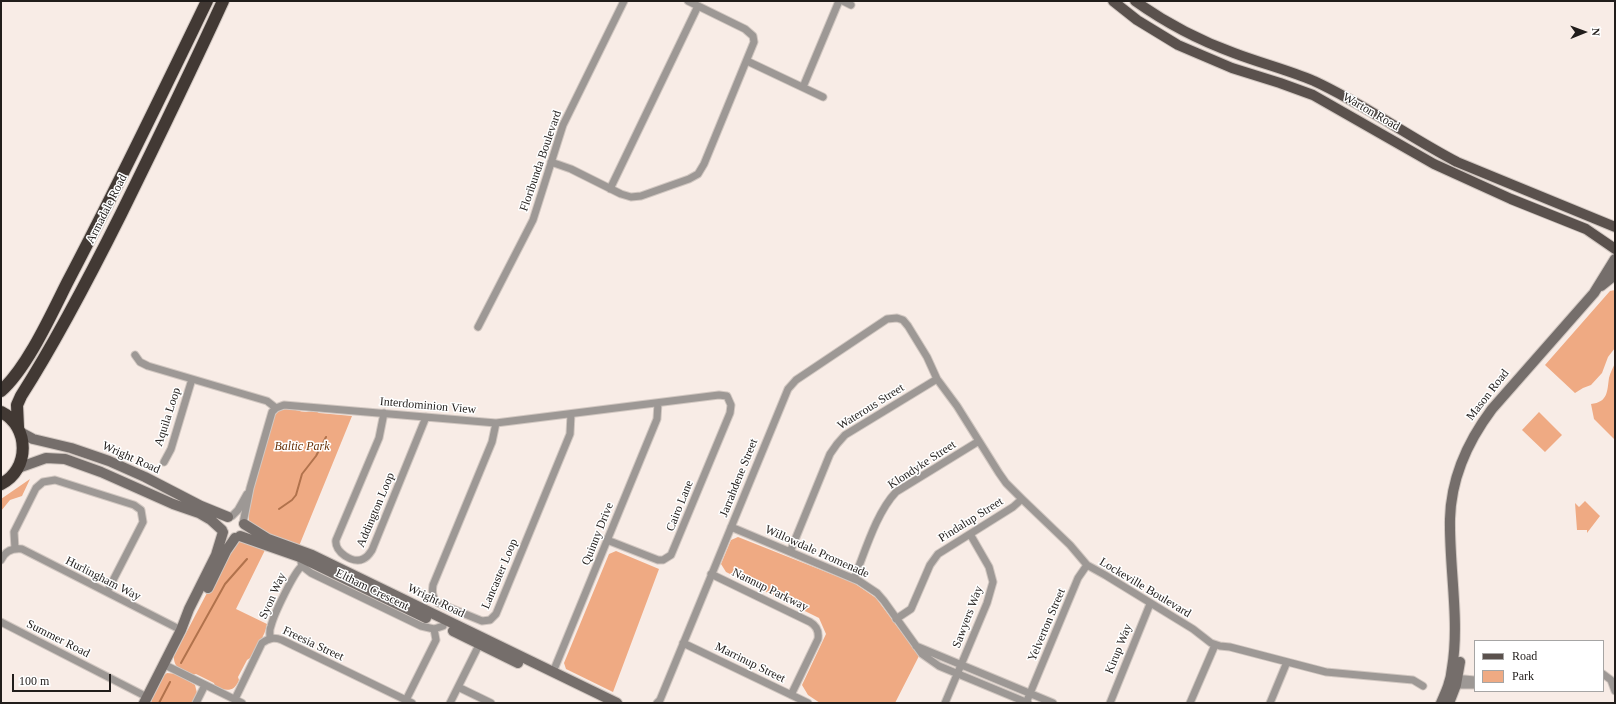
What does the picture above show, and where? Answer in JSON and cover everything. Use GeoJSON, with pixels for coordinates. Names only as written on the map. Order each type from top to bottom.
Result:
{"type":"FeatureCollection","features":[{"type":"Feature","properties":{"kind":"highway","name":"Armadale Road"},"geometry":{"type":"LineString","coordinates":[[1,391],[23,364],[66,286],[136,148],[207,1]]}},
{"type":"Feature","properties":{"kind":"highway","name":"Armadale Road"},"geometry":{"type":"LineString","coordinates":[[18,468],[24,448],[19,430],[17,405],[72,309],[110,236],[223,1]]}},
{"type":"Feature","properties":{"kind":"highway"},"geometry":{"type":"LineString","coordinates":[[1,412],[12,420],[19,430]]}},
{"type":"Feature","properties":{"kind":"highway"},"geometry":{"type":"LineString","coordinates":[[2,484],[12,476],[18,468]]}},
{"type":"Feature","properties":{"kind":"main road","name":"Warton Road"},"geometry":{"type":"LineString","coordinates":[[1113,1],[1137,20],[1178,45],[1232,68],[1301,90],[1354,117],[1434,164],[1511,199],[1586,229],[1615,249]]}},
{"type":"Feature","properties":{"kind":"main road","name":"Warton Road"},"geometry":{"type":"LineString","coordinates":[[1134,1],[1167,22],[1209,44],[1312,80],[1339,93],[1434,150],[1457,162],[1615,227]]}},
{"type":"Feature","properties":{"kind":"main road"},"geometry":{"type":"LineString","coordinates":[[1354,117],[1361,106]]}},
{"type":"Feature","properties":{"kind":"main road","name":"Mason Road"},"geometry":{"type":"LineString","coordinates":[[1594,293],[1615,259]]}},
{"type":"Feature","properties":{"kind":"main road","name":"Mason Road"},"geometry":{"type":"LineString","coordinates":[[1449,703],[1453,681],[1455,633],[1450,517],[1457,477],[1468,449],[1478,430],[1492,409],[1594,293],[1615,275]]}},
{"type":"Feature","properties":{"kind":"main road","name":"Wright Road"},"geometry":{"type":"LineString","coordinates":[[19,430],[33,439],[98,457],[145,477],[201,506],[230,517]]}},
{"type":"Feature","properties":{"kind":"main road","name":"Wright Road"},"geometry":{"type":"LineString","coordinates":[[18,468],[46,458],[65,459],[101,472],[173,504],[203,515],[223,531]]}},
{"type":"Feature","properties":{"kind":"main road"},"geometry":{"type":"LineString","coordinates":[[145,700],[182,629],[189,609],[216,555],[223,531],[223,522],[230,517],[239,518],[244,524],[243,532],[226,551],[192,617],[182,629]]}},
{"type":"Feature","properties":{"kind":"main road","name":"Wright Road"},"geometry":{"type":"LineString","coordinates":[[244,524],[268,539],[312,554],[601,703]]}},
{"type":"Feature","properties":{"kind":"main road"},"geometry":{"type":"LineString","coordinates":[[223,531],[228,537],[237,537]]}},
{"type":"Feature","properties":{"kind":"main road","name":"Wright Road"},"geometry":{"type":"LineString","coordinates":[[237,537],[301,561],[438,628],[481,641],[553,672],[617,703]]}},
{"type":"Feature","properties":{"kind":"main road","name":"Mason Road"},"geometry":{"type":"LineString","coordinates":[[1441,703],[1453,681]]}},
{"type":"Feature","properties":{"kind":"street","name":"Floribunda Boulevard"},"geometry":{"type":"LineString","coordinates":[[478,328],[533,220],[566,119],[624,1]]}},
{"type":"Feature","properties":{"kind":"street"},"geometry":{"type":"LineString","coordinates":[[551,162],[570,169],[610,189],[631,197],[688,179],[698,174],[704,164],[754,42],[753,36],[750,32],[688,1]]}},
{"type":"Feature","properties":{"kind":"street"},"geometry":{"type":"LineString","coordinates":[[803,87],[838,1]]}},
{"type":"Feature","properties":{"kind":"street"},"geometry":{"type":"LineString","coordinates":[[843,1],[851,5]]}},
{"type":"Feature","properties":{"kind":"street"},"geometry":{"type":"LineString","coordinates":[[610,189],[698,6]]}},
{"type":"Feature","properties":{"kind":"street"},"geometry":{"type":"LineString","coordinates":[[747,61],[824,97]]}},
{"type":"Feature","properties":{"kind":"street","name":"Jarrahdene Street"},"geometry":{"type":"LineString","coordinates":[[659,702],[790,386],[796,380],[887,319],[895,317],[900,318]]}},
{"type":"Feature","properties":{"kind":"street","name":"Lockeville Boulevard"},"geometry":{"type":"LineString","coordinates":[[900,318],[908,326],[920,344],[937,379],[957,406],[999,473],[1022,499],[1070,545],[1087,565],[1193,629],[1215,645],[1230,647],[1336,674],[1413,680],[1423,686]]}},
{"type":"Feature","properties":{"kind":"street"},"geometry":{"type":"LineString","coordinates":[[135,355],[144,364],[267,401],[276,408],[272,412],[250,488],[244,524]]}},
{"type":"Feature","properties":{"kind":"street","name":"Aquila Loop"},"geometry":{"type":"LineString","coordinates":[[164,462],[171,449],[192,379]]}},
{"type":"Feature","properties":{"kind":"street","name":"Waterous Street"},"geometry":{"type":"LineString","coordinates":[[790,552],[830,454],[837,444],[845,435],[937,379]]}},
{"type":"Feature","properties":{"kind":"street","name":"Interdominion View"},"geometry":{"type":"LineString","coordinates":[[276,408],[284,405],[496,423],[719,395],[725,395],[730,400]]}},
{"type":"Feature","properties":{"kind":"street","name":"Cairo Lane"},"geometry":{"type":"LineString","coordinates":[[607,540],[658,560],[667,558],[671,555],[730,413],[730,400]]}},
{"type":"Feature","properties":{"kind":"street","name":"Quinny Drive"},"geometry":{"type":"LineString","coordinates":[[553,672],[657,419],[658,403]]}},
{"type":"Feature","properties":{"kind":"street","name":"Addington Loop"},"geometry":{"type":"LineString","coordinates":[[384,413],[379,438],[336,540],[336,546],[339,551],[348,557],[355,559],[362,560],[368,556],[372,550],[426,417]]}},
{"type":"Feature","properties":{"kind":"street","name":"Lancaster Loop"},"geometry":{"type":"LineString","coordinates":[[496,423],[492,442],[432,590],[434,598],[438,603],[482,621],[490,620],[496,614],[570,434],[571,414]]}},
{"type":"Feature","properties":{"kind":"street","name":"Klondyke Street"},"geometry":{"type":"LineString","coordinates":[[854,579],[883,508],[891,497],[896,492],[979,441]]}},
{"type":"Feature","properties":{"kind":"street"},"geometry":{"type":"LineString","coordinates":[[1,560],[6,552],[15,549],[14,532],[36,488],[43,482],[55,480],[134,505],[141,510],[143,522],[106,592]]}},
{"type":"Feature","properties":{"kind":"street"},"geometry":{"type":"LineString","coordinates":[[230,517],[238,510],[250,488]]}},
{"type":"Feature","properties":{"kind":"street","name":"Pindalup Street"},"geometry":{"type":"LineString","coordinates":[[896,619],[911,609],[930,566],[938,554],[1013,507],[1022,499]]}},
{"type":"Feature","properties":{"kind":"street","name":"Willowdale Promenade"},"geometry":{"type":"LineString","coordinates":[[731,528],[854,579],[877,593],[922,654],[930,660],[957,674],[1027,703]]}},
{"type":"Feature","properties":{"kind":"street","name":"Sawyers Way"},"geometry":{"type":"LineString","coordinates":[[945,703],[990,596],[993,582],[989,566],[970,534]]}},
{"type":"Feature","properties":{"kind":"street","name":"Hurlingham Way"},"geometry":{"type":"LineString","coordinates":[[15,549],[22,549],[182,629]]}},
{"type":"Feature","properties":{"kind":"street","name":"Syon Way"},"geometry":{"type":"LineString","coordinates":[[270,638],[270,627],[301,561]]}},
{"type":"Feature","properties":{"kind":"street","name":"Yelverton Street"},"geometry":{"type":"LineString","coordinates":[[1027,703],[1078,578],[1087,565]]}},
{"type":"Feature","properties":{"kind":"street","name":"Nannup Parkway"},"geometry":{"type":"LineString","coordinates":[[711,574],[810,622],[816,627],[819,635],[818,639],[791,695]]}},
{"type":"Feature","properties":{"kind":"street","name":"Kirup Way"},"geometry":{"type":"LineString","coordinates":[[1110,703],[1150,604]]}},
{"type":"Feature","properties":{"kind":"street","name":"Summer Road"},"geometry":{"type":"LineString","coordinates":[[1,622],[145,700]]}},
{"type":"Feature","properties":{"kind":"street"},"geometry":{"type":"LineString","coordinates":[[409,702],[436,640],[438,628]]}},
{"type":"Feature","properties":{"kind":"street","name":"Freesia Street"},"geometry":{"type":"LineString","coordinates":[[235,699],[260,646],[270,638],[280,639],[409,702]]}},
{"type":"Feature","properties":{"kind":"street"},"geometry":{"type":"LineString","coordinates":[[450,703],[481,641]]}},
{"type":"Feature","properties":{"kind":"street","name":"Marrinup Street"},"geometry":{"type":"LineString","coordinates":[[683,643],[808,703]]}},
{"type":"Feature","properties":{"kind":"street"},"geometry":{"type":"LineString","coordinates":[[1190,703],[1215,645]]}},
{"type":"Feature","properties":{"kind":"street","name":"Willowdale Promenade"},"geometry":{"type":"LineString","coordinates":[[916,646],[1053,703]]}},
{"type":"Feature","properties":{"kind":"street"},"geometry":{"type":"LineString","coordinates":[[1270,703],[1287,662]]}},
{"type":"Feature","properties":{"kind":"street"},"geometry":{"type":"LineString","coordinates":[[164,664],[242,703]]}},
{"type":"Feature","properties":{"kind":"street"},"geometry":{"type":"LineString","coordinates":[[1604,675],[1611,680],[1615,691]]}},
{"type":"Feature","properties":{"kind":"street"},"geometry":{"type":"LineString","coordinates":[[1453,681],[1474,680]]}},
{"type":"Feature","properties":{"kind":"street"},"geometry":{"type":"LineString","coordinates":[[1453,681],[1474,685]]}},
{"type":"Feature","properties":{"kind":"street"},"geometry":{"type":"LineString","coordinates":[[196,703],[205,685]]}},
{"type":"Feature","properties":{"kind":"street"},"geometry":{"type":"LineString","coordinates":[[458,687],[491,703]]}},
{"type":"Feature","properties":{"kind":"green space"},"geometry":{"type":"Polygon","coordinates":[[[1615,290],[1615,348],[1608,357],[1602,373],[1591,385],[1575,393],[1545,365],[1610,291],[1615,290]]]}},
{"type":"Feature","properties":{"kind":"green space"},"geometry":{"type":"Polygon","coordinates":[[[1615,363],[1615,440],[1594,419],[1591,404],[1601,401],[1606,396],[1609,376],[1615,363]]]}},
{"type":"Feature","properties":{"kind":"green space","name":"Baltic Park"},"geometry":{"type":"Polygon","coordinates":[[[287,408],[304,412],[314,410],[319,413],[352,416],[299,546],[269,537],[250,524],[249,516],[257,472],[273,418],[279,410],[287,408]]]}},
{"type":"Feature","properties":{"kind":"green space"},"geometry":{"type":"Polygon","coordinates":[[[1539,412],[1562,435],[1545,452],[1522,430],[1539,412]]]}},
{"type":"Feature","properties":{"kind":"green space"},"geometry":{"type":"Polygon","coordinates":[[[30,479],[22,496],[10,500],[1,511],[1,499],[30,479]]]}},
{"type":"Feature","properties":{"kind":"green space"},"geometry":{"type":"Polygon","coordinates":[[[1585,501],[1600,516],[1587,533],[1587,530],[1577,530],[1575,503],[1579,507],[1585,501]]]}},
{"type":"Feature","properties":{"kind":"green space"},"geometry":{"type":"Polygon","coordinates":[[[738,537],[854,583],[876,598],[919,656],[895,703],[820,703],[808,695],[802,685],[826,634],[819,618],[726,572],[721,564],[731,540],[738,537]]]}},
{"type":"Feature","properties":{"kind":"green space"},"geometry":{"type":"Polygon","coordinates":[[[239,540],[266,548],[236,609],[267,624],[262,638],[250,658],[247,660],[238,677],[239,680],[237,684],[232,689],[226,690],[215,686],[214,683],[196,674],[192,675],[182,670],[175,663],[174,656],[230,549],[239,540]]]}},
{"type":"Feature","properties":{"kind":"green space"},"geometry":{"type":"Polygon","coordinates":[[[616,551],[659,569],[613,692],[566,669],[564,663],[609,554],[616,551]]]}},
{"type":"Feature","properties":{"kind":"green space"},"geometry":{"type":"Polygon","coordinates":[[[167,673],[177,674],[195,685],[197,693],[193,703],[151,703],[151,696],[163,676],[167,673]]]}},
{"type":"Feature","properties":{"kind":"waterway"},"geometry":{"type":"LineString","coordinates":[[279,509],[292,500],[296,495],[302,474],[316,456],[326,437]]}},
{"type":"Feature","properties":{"kind":"waterway"},"geometry":{"type":"LineString","coordinates":[[181,663],[225,584],[247,559]]}},
{"type":"Feature","properties":{"kind":"waterway"},"geometry":{"type":"LineString","coordinates":[[159,703],[170,682]]}}]}
